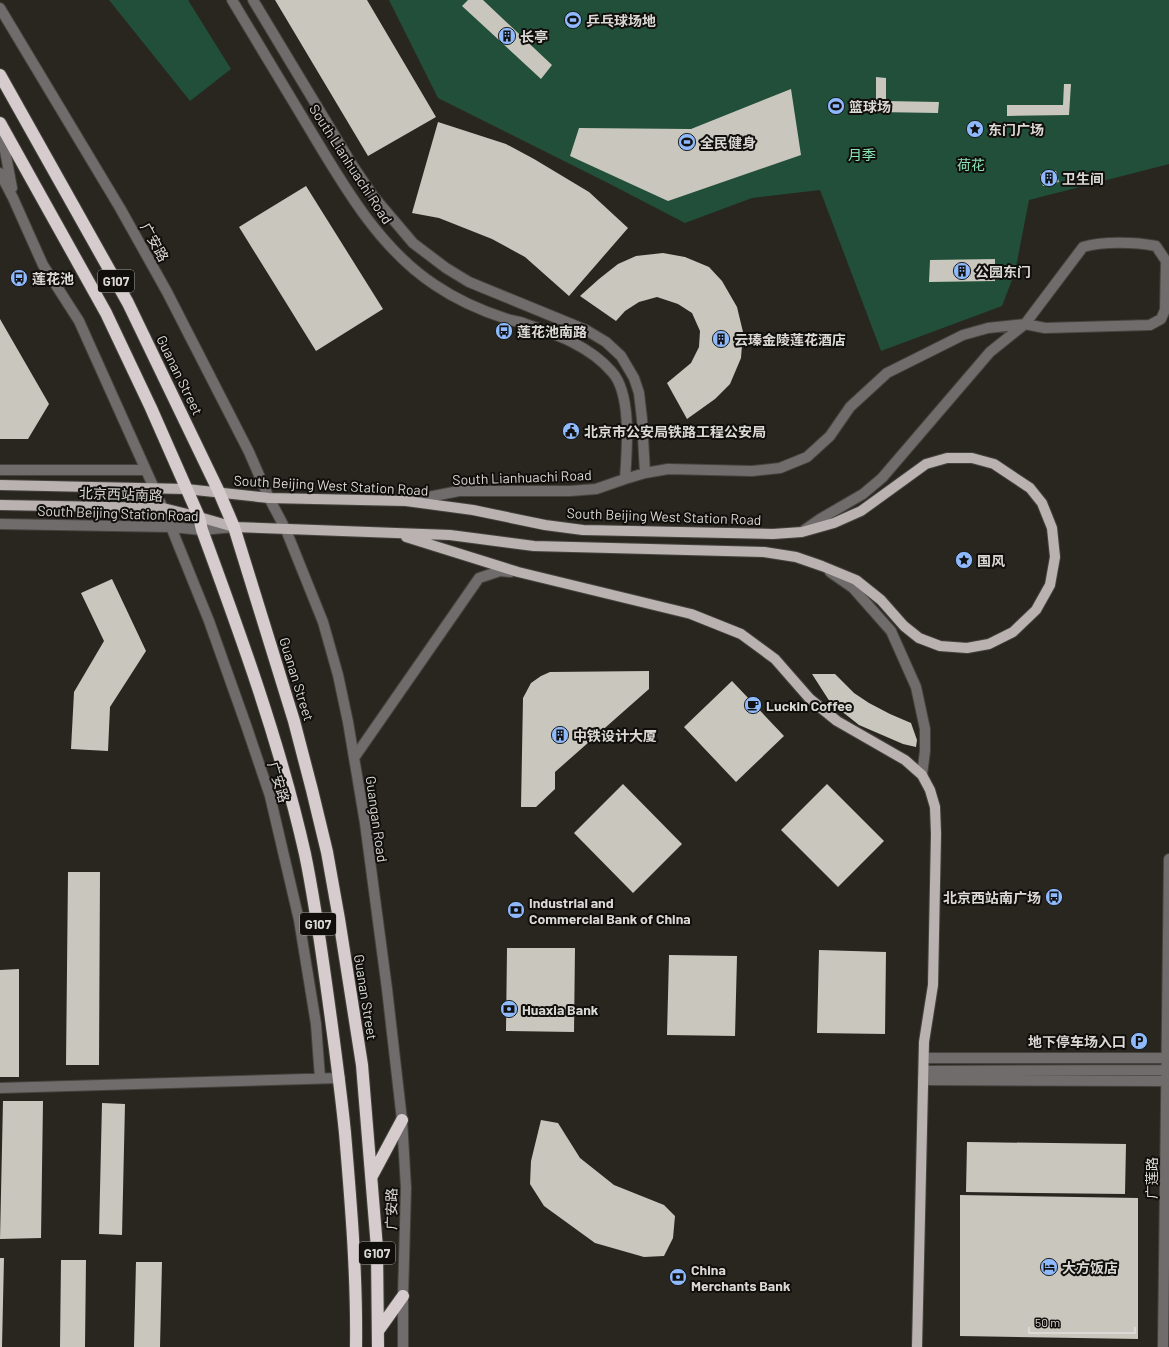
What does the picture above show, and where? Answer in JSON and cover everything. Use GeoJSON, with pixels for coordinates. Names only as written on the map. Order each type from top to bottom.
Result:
{"type":"FeatureCollection","features":[{"type":"Feature","properties":{"kind":"highway","name":"Guanan Street"},"geometry":{"type":"LineString","coordinates":[[0,75],[128,302],[219,492],[234,527],[294,721],[327,852],[362,1065],[377,1248],[378,1347]]}},
{"type":"Feature","properties":{"kind":"highway","name":"G107"},"geometry":{"type":"LineString","coordinates":[[0,123],[106,313],[151,408],[199,516],[202,530],[242,638],[268,716],[303,847],[319,929],[340,1078],[349,1184],[355,1287],[356,1347]]}},
{"type":"Feature","properties":{"kind":"highway"},"geometry":{"type":"LineString","coordinates":[[372,1176],[402,1120]]}},
{"type":"Feature","properties":{"kind":"highway"},"geometry":{"type":"LineString","coordinates":[[378,1330],[403,1296]]}},
{"type":"Feature","properties":{"kind":"main road","name":"South Beijing West Station Road"},"geometry":{"type":"LineString","coordinates":[[0,485],[186,489],[270,498],[406,501],[473,510],[544,525],[583,530],[773,534],[802,532],[834,523],[861,511],[926,464],[947,458],[972,458],[994,464],[1030,488],[1042,503],[1052,528],[1055,558],[1050,585],[1036,610],[1013,632],[989,644],[967,648],[940,646],[919,638],[904,626],[881,600],[856,580],[822,566]]}},
{"type":"Feature","properties":{"kind":"main road","name":"北京西站南路"},"geometry":{"type":"LineString","coordinates":[[0,505],[163,508],[199,516],[234,527],[286,530]]}},
{"type":"Feature","properties":{"kind":"main road"},"geometry":{"type":"LineString","coordinates":[[286,530],[450,535],[534,546],[764,552],[796,557],[822,566]]}},
{"type":"Feature","properties":{"kind":"main road"},"geometry":{"type":"LineString","coordinates":[[391,533],[518,572],[691,614],[741,634],[776,659],[810,699],[837,721],[905,760],[922,775],[930,790],[935,807],[936,834],[933,985],[924,1042],[917,1347]]}},
{"type":"Feature","properties":{"kind":"street","name":"South Lianhuachi Road"},"geometry":{"type":"LineString","coordinates":[[232,0],[345,186],[370,222],[398,255],[434,285],[468,304],[508,320],[521,322],[579,345],[594,354],[614,374],[620,386],[624,402],[628,441],[625,479],[596,489],[570,491],[459,490],[406,501]]}},
{"type":"Feature","properties":{"kind":"street","name":"South Lianhuachi Road"},"geometry":{"type":"LineString","coordinates":[[253,0],[353,166],[382,209],[413,243],[446,268],[469,282],[586,330],[606,342],[621,356],[632,373],[639,393],[645,473]]}},
{"type":"Feature","properties":{"kind":"street","name":"广安路"},"geometry":{"type":"LineString","coordinates":[[0,8],[141,245],[249,452],[286,530]]}},
{"type":"Feature","properties":{"kind":"street"},"geometry":{"type":"LineString","coordinates":[[0,123],[13,198]]}},
{"type":"Feature","properties":{"kind":"street"},"geometry":{"type":"LineString","coordinates":[[0,173],[43,265],[79,321],[154,488]]}},
{"type":"Feature","properties":{"kind":"street"},"geometry":{"type":"LineString","coordinates":[[625,479],[645,473],[668,469],[752,471],[780,468],[807,457],[830,436],[850,407],[887,373],[963,335],[988,328],[1025,324],[1045,328],[1150,325],[1161,319],[1165,310],[1166,261],[1156,246],[1145,244],[1095,244],[1083,247],[1025,324],[990,352],[882,478],[863,494],[820,519],[802,532]]}},
{"type":"Feature","properties":{"kind":"street"},"geometry":{"type":"LineString","coordinates":[[0,470],[146,470]]}},
{"type":"Feature","properties":{"kind":"street","name":"广安路"},"geometry":{"type":"LineString","coordinates":[[154,488],[209,621],[270,796],[299,920],[316,1024],[320,1078]]}},
{"type":"Feature","properties":{"kind":"street","name":"South Beijing Station Road"},"geometry":{"type":"LineString","coordinates":[[0,524],[171,527],[202,530],[234,527]]}},
{"type":"Feature","properties":{"kind":"street","name":"Guangan Road"},"geometry":{"type":"LineString","coordinates":[[286,530],[325,630],[338,675],[348,722],[365,823],[387,988],[402,1120]]}},
{"type":"Feature","properties":{"kind":"street"},"geometry":{"type":"LineString","coordinates":[[822,566],[853,588],[891,631],[916,687],[925,729],[925,751],[922,775]]}},
{"type":"Feature","properties":{"kind":"street"},"geometry":{"type":"LineString","coordinates":[[354,758],[479,578],[500,571],[518,572]]}},
{"type":"Feature","properties":{"kind":"street","name":"广莲路"},"geometry":{"type":"LineString","coordinates":[[1163,1347],[1169,859]]}},
{"type":"Feature","properties":{"kind":"street"},"geometry":{"type":"LineString","coordinates":[[924,1058],[1166,1058]]}},
{"type":"Feature","properties":{"kind":"street"},"geometry":{"type":"LineString","coordinates":[[923,1076],[1166,1070]]}},
{"type":"Feature","properties":{"kind":"street"},"geometry":{"type":"LineString","coordinates":[[923,1076],[1166,1080]]}},
{"type":"Feature","properties":{"kind":"street"},"geometry":{"type":"LineString","coordinates":[[0,1088],[340,1078]]}},
{"type":"Feature","properties":{"kind":"street","name":"广安路"},"geometry":{"type":"LineString","coordinates":[[402,1120],[406,1188],[403,1347]]}},
{"type":"Feature","properties":{"kind":"green space"},"geometry":{"type":"Polygon","coordinates":[[[109,0],[188,0],[231,69],[190,101],[109,0]]]}},
{"type":"Feature","properties":{"kind":"green space"},"geometry":{"type":"Polygon","coordinates":[[[389,0],[1169,0],[1169,164],[1029,200],[1015,272],[1002,306],[881,351],[820,190],[752,198],[685,223],[438,98],[389,0]]]}},
{"type":"Feature","properties":{"kind":"building"},"geometry":{"type":"Polygon","coordinates":[[[275,0],[367,0],[436,117],[368,156],[275,0]]]}},
{"type":"Feature","properties":{"kind":"building","name":"长亭"},"geometry":{"type":"Polygon","coordinates":[[[468,0],[483,0],[552,65],[541,79],[462,6],[468,0]]]}},
{"type":"Feature","properties":{"kind":"building"},"geometry":{"type":"Polygon","coordinates":[[[876,77],[886,78],[886,101],[939,102],[938,113],[876,112],[876,77]]]}},
{"type":"Feature","properties":{"kind":"building"},"geometry":{"type":"Polygon","coordinates":[[[1064,84],[1071,84],[1069,115],[1007,116],[1007,105],[1063,105],[1064,84]]]}},
{"type":"Feature","properties":{"kind":"building","name":"全民健身"},"geometry":{"type":"Polygon","coordinates":[[[791,89],[801,155],[668,201],[570,156],[579,128],[691,129],[791,89]]]}},
{"type":"Feature","properties":{"kind":"building"},"geometry":{"type":"Polygon","coordinates":[[[438,122],[506,144],[534,159],[589,192],[628,228],[569,296],[525,257],[492,239],[439,218],[412,213],[438,122]]]}},
{"type":"Feature","properties":{"kind":"building","name":"卫生间"},"geometry":{"type":"Polygon","coordinates":[[[1056,171],[1059,182],[1043,186],[1040,174],[1056,171]]]}},
{"type":"Feature","properties":{"kind":"building"},"geometry":{"type":"Polygon","coordinates":[[[306,186],[383,309],[316,351],[239,227],[306,186]]]}},
{"type":"Feature","properties":{"kind":"building","name":"云瑧金陵莲花酒店"},"geometry":{"type":"Polygon","coordinates":[[[663,253],[685,257],[709,267],[722,281],[737,307],[743,332],[741,358],[730,384],[715,399],[687,419],[667,383],[691,363],[699,347],[700,331],[692,313],[678,304],[657,297],[639,302],[625,311],[616,321],[580,296],[618,264],[636,256],[663,253]]]}},
{"type":"Feature","properties":{"kind":"building","name":"公园东门"},"geometry":{"type":"Polygon","coordinates":[[[995,259],[995,281],[929,282],[930,260],[995,259]]]}},
{"type":"Feature","properties":{"kind":"building"},"geometry":{"type":"Polygon","coordinates":[[[0,319],[49,404],[28,439],[0,439],[0,319]]]}},
{"type":"Feature","properties":{"kind":"building"},"geometry":{"type":"Polygon","coordinates":[[[112,579],[146,651],[110,707],[108,751],[71,749],[74,692],[104,641],[81,593],[112,579]]]}},
{"type":"Feature","properties":{"kind":"building","name":"中铁设计大厦"},"geometry":{"type":"Polygon","coordinates":[[[649,671],[649,689],[555,772],[555,789],[536,807],[521,807],[523,698],[531,683],[550,672],[649,671]]]}},
{"type":"Feature","properties":{"kind":"building"},"geometry":{"type":"Polygon","coordinates":[[[812,674],[835,674],[854,693],[869,703],[911,723],[917,740],[916,747],[903,744],[859,725],[830,702],[812,674]]]}},
{"type":"Feature","properties":{"kind":"building"},"geometry":{"type":"Polygon","coordinates":[[[732,681],[784,736],[736,782],[684,727],[732,681]]]}},
{"type":"Feature","properties":{"kind":"building"},"geometry":{"type":"Polygon","coordinates":[[[623,784],[682,844],[633,893],[574,833],[623,784]]]}},
{"type":"Feature","properties":{"kind":"building"},"geometry":{"type":"Polygon","coordinates":[[[827,784],[884,841],[838,887],[781,830],[827,784]]]}},
{"type":"Feature","properties":{"kind":"building"},"geometry":{"type":"Polygon","coordinates":[[[68,872],[100,872],[99,1065],[66,1065],[68,872]]]}},
{"type":"Feature","properties":{"kind":"building"},"geometry":{"type":"Polygon","coordinates":[[[507,948],[575,948],[574,1032],[506,1031],[507,948]]]}},
{"type":"Feature","properties":{"kind":"building"},"geometry":{"type":"Polygon","coordinates":[[[819,950],[886,952],[885,1034],[817,1033],[819,950]]]}},
{"type":"Feature","properties":{"kind":"building"},"geometry":{"type":"Polygon","coordinates":[[[669,955],[737,956],[735,1036],[667,1035],[669,955]]]}},
{"type":"Feature","properties":{"kind":"building"},"geometry":{"type":"Polygon","coordinates":[[[19,969],[19,1077],[0,1077],[0,970],[19,969]]]}},
{"type":"Feature","properties":{"kind":"building"},"geometry":{"type":"Polygon","coordinates":[[[3,1101],[43,1101],[41,1238],[0,1239],[3,1101]]]}},
{"type":"Feature","properties":{"kind":"building"},"geometry":{"type":"Polygon","coordinates":[[[102,1103],[125,1104],[122,1235],[99,1234],[102,1103]]]}},
{"type":"Feature","properties":{"kind":"building"},"geometry":{"type":"Polygon","coordinates":[[[541,1120],[558,1123],[580,1158],[614,1185],[664,1205],[675,1216],[673,1238],[664,1256],[644,1257],[595,1243],[544,1206],[530,1184],[531,1161],[541,1120]]]}},
{"type":"Feature","properties":{"kind":"building"},"geometry":{"type":"Polygon","coordinates":[[[967,1142],[1126,1144],[1125,1194],[966,1192],[967,1142]]]}},
{"type":"Feature","properties":{"kind":"building","name":"大方饭店"},"geometry":{"type":"Polygon","coordinates":[[[960,1195],[1138,1198],[1138,1339],[960,1336],[960,1195]]]}},
{"type":"Feature","properties":{"kind":"building"},"geometry":{"type":"Polygon","coordinates":[[[0,1258],[4,1258],[2,1347],[0,1347],[0,1258]]]}},
{"type":"Feature","properties":{"kind":"building"},"geometry":{"type":"Polygon","coordinates":[[[61,1260],[86,1260],[85,1347],[60,1347],[61,1260]]]}},
{"type":"Feature","properties":{"kind":"building"},"geometry":{"type":"Polygon","coordinates":[[[136,1262],[162,1262],[160,1347],[134,1347],[136,1262]]]}},
{"type":"Feature","properties":{"kind":"place","name":"乒乓球场地"},"geometry":{"type":"Point","coordinates":[573,20]}},
{"type":"Feature","properties":{"kind":"place","name":"长亭"},"geometry":{"type":"Point","coordinates":[507,36]}},
{"type":"Feature","properties":{"kind":"place","name":"篮球场"},"geometry":{"type":"Point","coordinates":[836,106]}},
{"type":"Feature","properties":{"kind":"place","name":"东门广场"},"geometry":{"type":"Point","coordinates":[975,129]}},
{"type":"Feature","properties":{"kind":"place","name":"全民健身"},"geometry":{"type":"Point","coordinates":[687,142]}},
{"type":"Feature","properties":{"kind":"place","name":"卫生间"},"geometry":{"type":"Point","coordinates":[1049,178]}},
{"type":"Feature","properties":{"kind":"place","name":"公园东门"},"geometry":{"type":"Point","coordinates":[962,271]}},
{"type":"Feature","properties":{"kind":"place","name":"莲花池"},"geometry":{"type":"Point","coordinates":[19,278]}},
{"type":"Feature","properties":{"kind":"place","name":"莲花池南路"},"geometry":{"type":"Point","coordinates":[504,331]}},
{"type":"Feature","properties":{"kind":"place","name":"云瑧金陵莲花酒店"},"geometry":{"type":"Point","coordinates":[721,339]}},
{"type":"Feature","properties":{"kind":"place","name":"北京市公安局铁路工程公安局"},"geometry":{"type":"Point","coordinates":[571,431]}},
{"type":"Feature","properties":{"kind":"place","name":"国风"},"geometry":{"type":"Point","coordinates":[964,560]}},
{"type":"Feature","properties":{"kind":"place","name":"Luckin Coffee"},"geometry":{"type":"Point","coordinates":[753,705]}},
{"type":"Feature","properties":{"kind":"place","name":"中铁设计大厦"},"geometry":{"type":"Point","coordinates":[560,735]}},
{"type":"Feature","properties":{"kind":"place","name":"北京西站南广场"},"geometry":{"type":"Point","coordinates":[1054,897]}},
{"type":"Feature","properties":{"kind":"place","name":"Industrial and Commercial Bank of China"},"geometry":{"type":"Point","coordinates":[516,910]}},
{"type":"Feature","properties":{"kind":"place","name":"Huaxia Bank"},"geometry":{"type":"Point","coordinates":[509,1009]}},
{"type":"Feature","properties":{"kind":"place","name":"地下停车场入口"},"geometry":{"type":"Point","coordinates":[1139,1041]}},
{"type":"Feature","properties":{"kind":"place","name":"大方饭店"},"geometry":{"type":"Point","coordinates":[1049,1267]}},
{"type":"Feature","properties":{"kind":"place","name":"China Merchants Bank"},"geometry":{"type":"Point","coordinates":[678,1277]}},
{"type":"Feature","properties":{"kind":"park label","name":"月季"},"geometry":{"type":"Point","coordinates":[862,154]}},
{"type":"Feature","properties":{"kind":"park label","name":"荷花"},"geometry":{"type":"Point","coordinates":[971,164]}}]}
